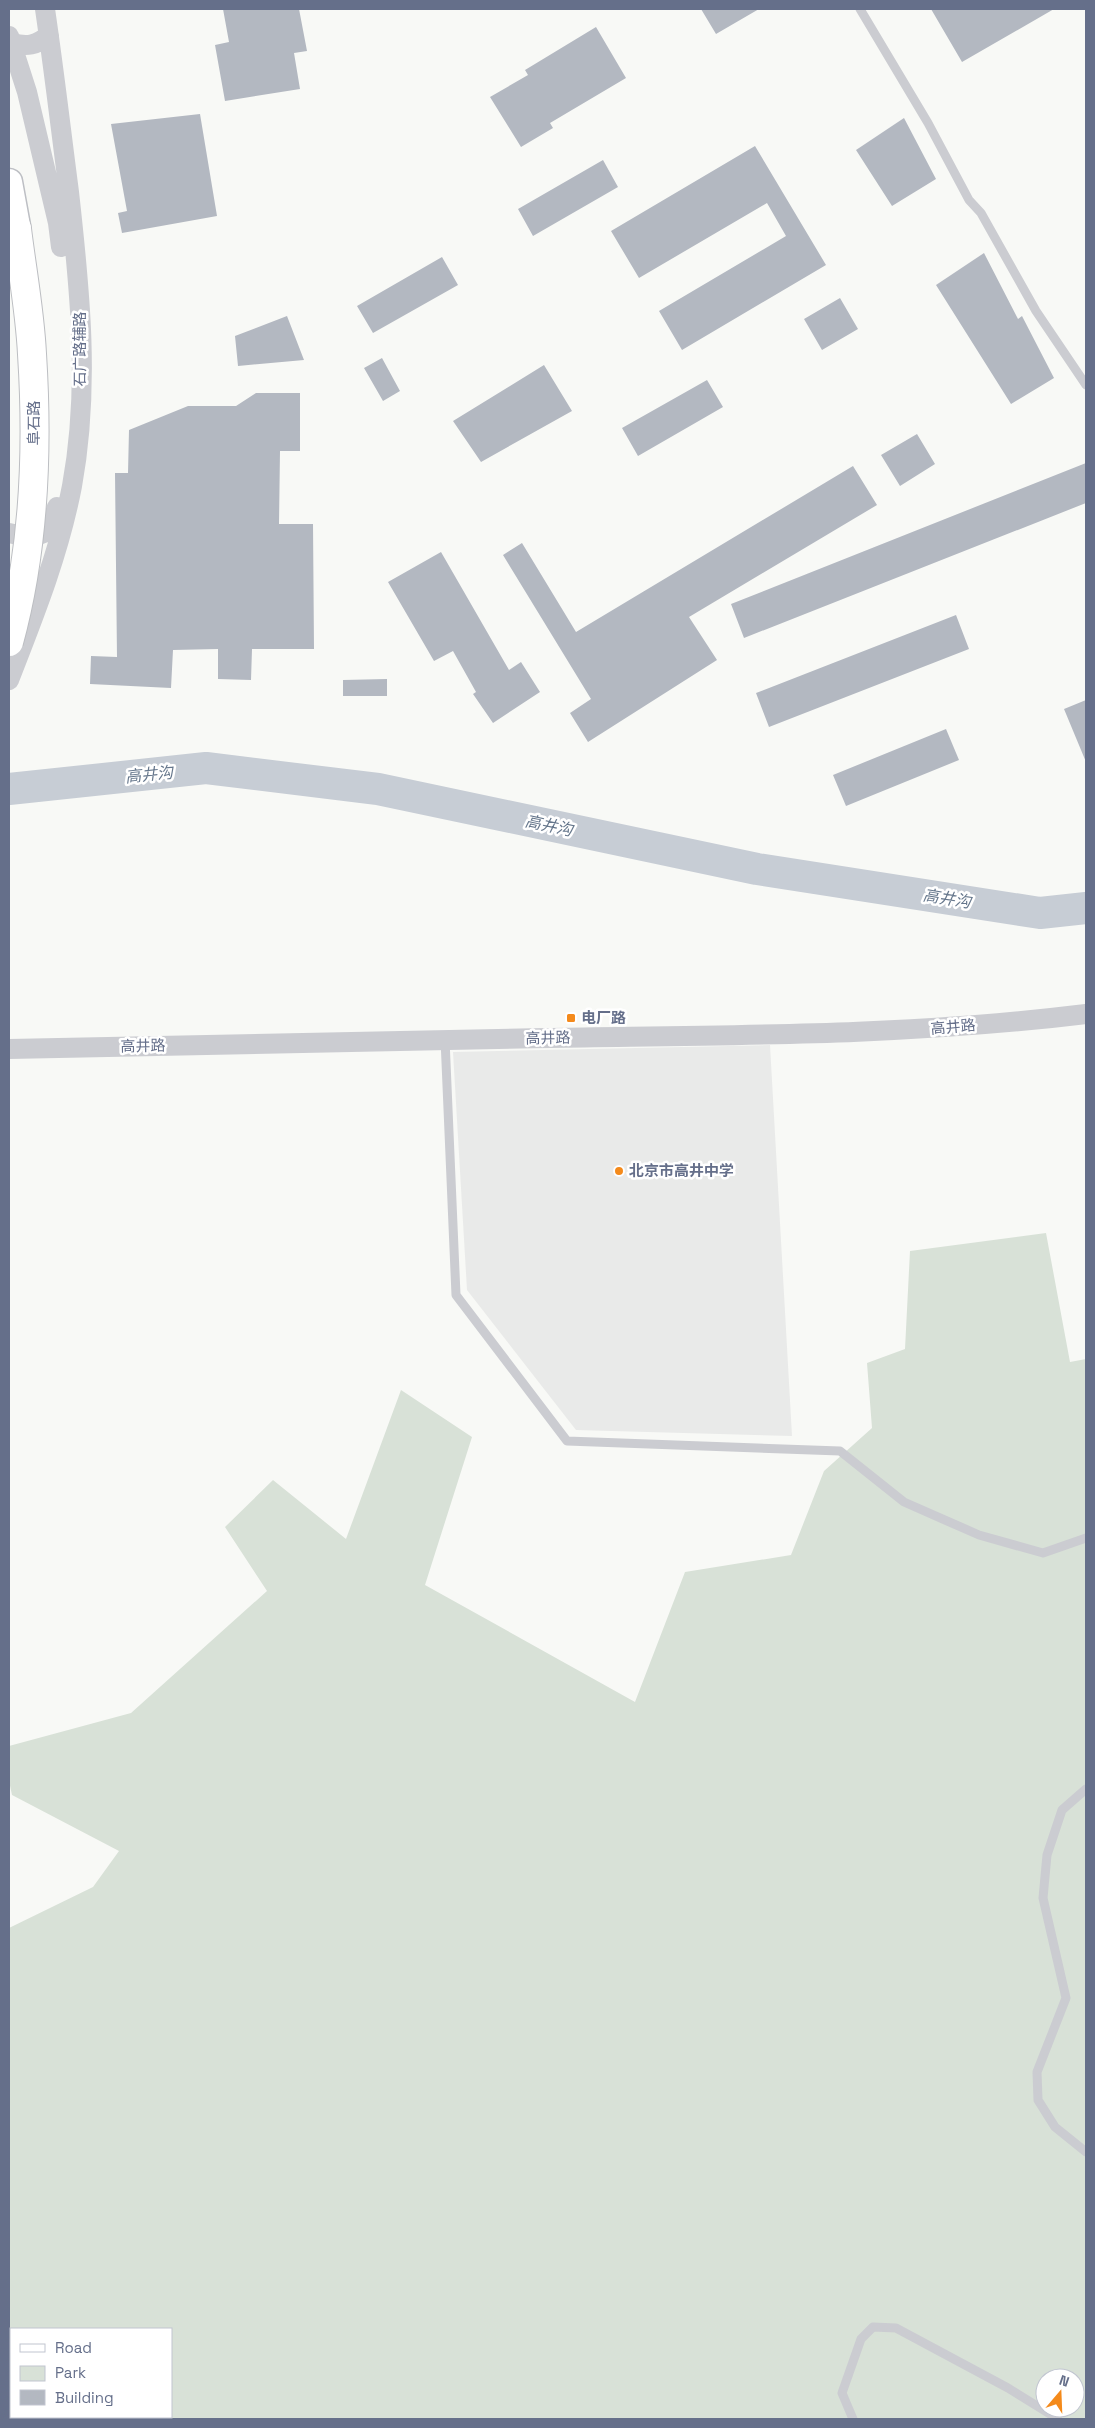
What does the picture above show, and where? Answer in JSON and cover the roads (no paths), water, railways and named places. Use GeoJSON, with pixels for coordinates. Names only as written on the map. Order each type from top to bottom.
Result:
{"type":"FeatureCollection","features":[{"type":"Feature","properties":{"kind":"highway","name":"阜石路"},"geometry":{"type":"LineString","coordinates":[[9,642],[30,522],[34,439],[32,353],[13,216]]}},
{"type":"Feature","properties":{"kind":"main road"},"geometry":{"type":"LineString","coordinates":[[9,182],[13,216]]}},
{"type":"Feature","properties":{"kind":"street","name":"石广路辅路"},"geometry":{"type":"LineString","coordinates":[[9,680],[51,569],[64,524],[78,438],[83,349],[78,275],[45,9]]}},
{"type":"Feature","properties":{"kind":"street"},"geometry":{"type":"LineString","coordinates":[[10,39],[22,46],[33,45],[49,35]]}},
{"type":"Feature","properties":{"kind":"street","name":"石广路辅路"},"geometry":{"type":"LineString","coordinates":[[9,533],[31,538],[48,531],[56,514],[66,455],[74,379],[70,308],[58,223],[27,92],[10,39]]}},
{"type":"Feature","properties":{"kind":"street","name":"高井路"},"geometry":{"type":"LineString","coordinates":[[9,1049],[837,1034],[939,1029],[1086,1014]]}},
{"type":"Feature","properties":{"kind":"lane"},"geometry":{"type":"LineString","coordinates":[[860,9],[928,123],[968,200],[981,213],[1036,311],[1086,385]]}},
{"type":"Feature","properties":{"kind":"lane"},"geometry":{"type":"LineString","coordinates":[[445,1040],[456,1295],[567,1441],[840,1451],[904,1502],[979,1535],[1043,1553],[1086,1538]]}},
{"type":"Feature","properties":{"kind":"lane"},"geometry":{"type":"LineString","coordinates":[[1086,1790],[1062,1810],[1047,1856],[1043,1898],[1066,1998],[1038,2072],[1038,2100],[1055,2127],[1086,2152]]}},
{"type":"Feature","properties":{"kind":"lane"},"geometry":{"type":"LineString","coordinates":[[852,2419],[842,2393],[861,2339],[873,2327],[896,2328],[1008,2388],[1058,2419]]}},
{"type":"Feature","properties":{"kind":"waterway","name":"高井沟"},"geometry":{"type":"LineString","coordinates":[[9,789],[206,768],[378,789],[757,869],[1040,913],[1086,908]]}},
{"type":"Feature","properties":{"kind":"place","name":"电厂路"},"geometry":{"type":"Point","coordinates":[571,1018]}},
{"type":"Feature","properties":{"kind":"place","name":"北京市高井中学"},"geometry":{"type":"Point","coordinates":[619,1171]}}]}
